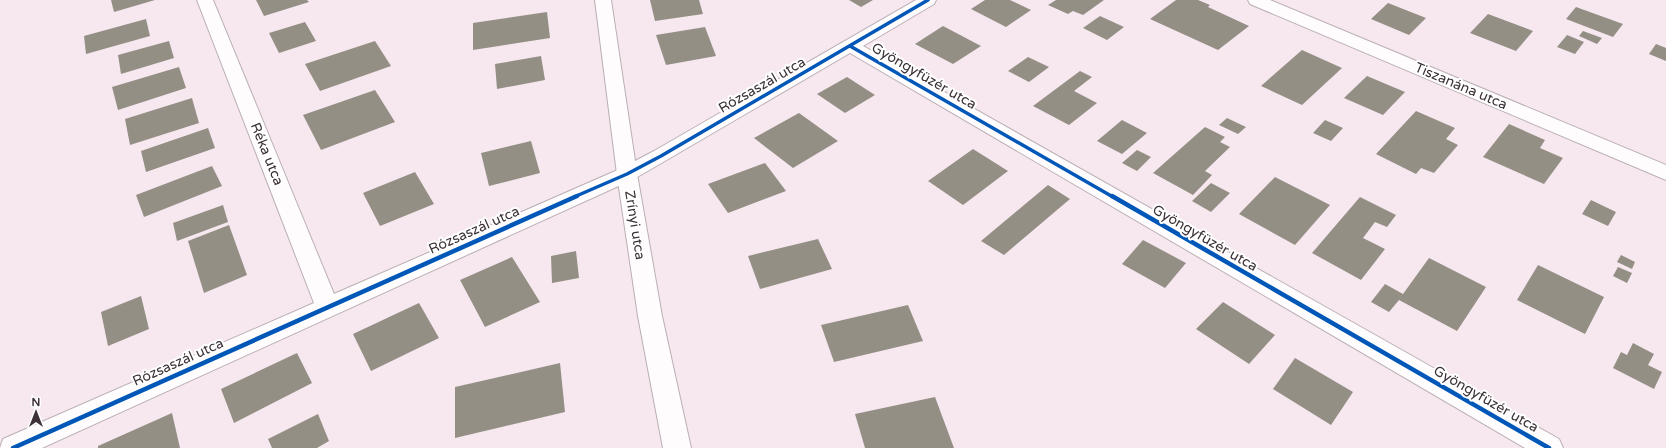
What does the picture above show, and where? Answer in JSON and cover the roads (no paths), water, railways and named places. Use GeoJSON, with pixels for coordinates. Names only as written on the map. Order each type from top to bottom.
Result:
{"type":"FeatureCollection","features":[{"type":"Feature","properties":{"kind":"street","name":"Réka utca"},"geometry":{"type":"LineString","coordinates":[[205,0],[328,308]]}},
{"type":"Feature","properties":{"kind":"street","name":"Zrínyi utca"},"geometry":{"type":"LineString","coordinates":[[603,0],[627,174],[650,316],[677,448]]}},
{"type":"Feature","properties":{"kind":"street","name":"Rózsaszál utca"},"geometry":{"type":"LineString","coordinates":[[13,448],[627,174],[661,156],[928,0]]}},
{"type":"Feature","properties":{"kind":"street","name":"Tiszanána utca"},"geometry":{"type":"LineString","coordinates":[[1256,0],[1666,173]]}},
{"type":"Feature","properties":{"kind":"street","name":"Gyöngyfüzér utca"},"geometry":{"type":"LineString","coordinates":[[850,46],[1549,448]]}}]}
